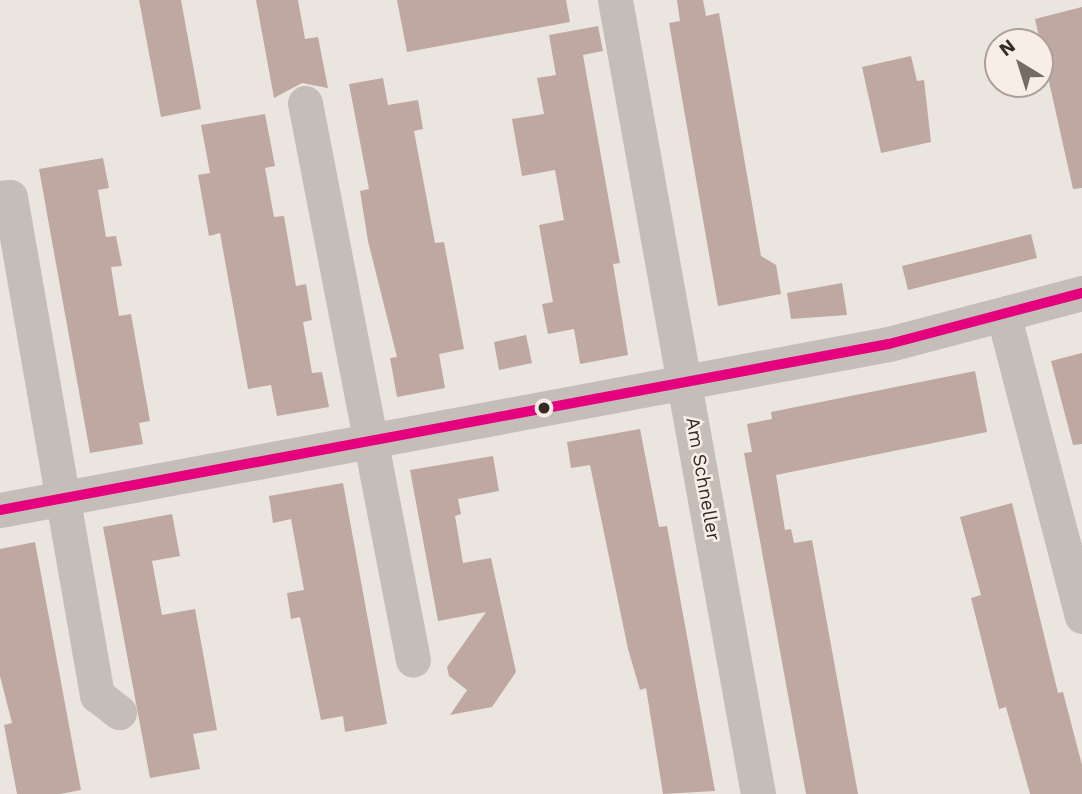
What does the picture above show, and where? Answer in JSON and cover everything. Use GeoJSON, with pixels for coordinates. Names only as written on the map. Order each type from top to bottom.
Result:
{"type":"FeatureCollection","features":[{"type":"Feature","properties":{"kind":"street","name":"Am Schneller"},"geometry":{"type":"LineString","coordinates":[[615,0],[758,794]]}},
{"type":"Feature","properties":{"kind":"street"},"geometry":{"type":"LineString","coordinates":[[305,103],[412,660]]}},
{"type":"Feature","properties":{"kind":"street"},"geometry":{"type":"LineString","coordinates":[[0,198],[10,197],[97,695],[119,712]]}},
{"type":"Feature","properties":{"kind":"street"},"geometry":{"type":"LineString","coordinates":[[0,510],[369,443],[685,379],[889,344],[1004,317],[1082,293]]}},
{"type":"Feature","properties":{"kind":"street"},"geometry":{"type":"LineString","coordinates":[[1004,317],[1082,616]]}},
{"type":"Feature","properties":{"kind":"building"},"geometry":{"type":"Polygon","coordinates":[[[139,0],[181,0],[201,109],[161,117],[139,0]]]}},
{"type":"Feature","properties":{"kind":"building"},"geometry":{"type":"Polygon","coordinates":[[[256,0],[298,0],[305,39],[318,37],[328,88],[302,83],[274,98],[256,0]]]}},
{"type":"Feature","properties":{"kind":"building"},"geometry":{"type":"Polygon","coordinates":[[[397,0],[566,0],[570,22],[407,52],[397,0]]]}},
{"type":"Feature","properties":{"kind":"building"},"geometry":{"type":"Polygon","coordinates":[[[677,0],[703,0],[706,16],[719,13],[761,256],[776,265],[781,294],[718,306],[669,23],[680,21],[677,0]]]}},
{"type":"Feature","properties":{"kind":"building"},"geometry":{"type":"Polygon","coordinates":[[[1082,7],[1082,188],[1073,189],[1053,98],[1054,28],[1037,28],[1035,19],[1082,7]]]}},
{"type":"Feature","properties":{"kind":"building"},"geometry":{"type":"Polygon","coordinates":[[[598,26],[603,51],[583,55],[620,263],[613,264],[628,355],[580,364],[574,329],[548,334],[542,304],[553,302],[539,225],[564,220],[555,170],[522,176],[512,119],[544,114],[537,78],[556,75],[549,35],[598,26]]]}},
{"type":"Feature","properties":{"kind":"building"},"geometry":{"type":"Polygon","coordinates":[[[911,56],[917,81],[924,80],[931,142],[881,153],[862,67],[911,56]]]}},
{"type":"Feature","properties":{"kind":"building"},"geometry":{"type":"Polygon","coordinates":[[[383,78],[388,105],[418,100],[423,129],[414,131],[435,243],[444,242],[464,349],[439,354],[445,388],[397,397],[390,358],[397,357],[368,241],[360,191],[369,189],[349,84],[383,78]]]}},
{"type":"Feature","properties":{"kind":"building"},"geometry":{"type":"Polygon","coordinates":[[[265,114],[275,166],[265,168],[274,217],[284,216],[296,286],[306,284],[312,320],[303,322],[312,373],[322,372],[329,407],[277,416],[271,385],[248,389],[220,233],[209,236],[198,175],[210,173],[201,125],[265,114]]]}},
{"type":"Feature","properties":{"kind":"building"},"geometry":{"type":"Polygon","coordinates":[[[103,158],[109,188],[98,190],[106,237],[116,236],[122,266],[111,267],[119,316],[131,314],[150,421],[139,423],[143,444],[90,453],[39,169],[103,158]]]}},
{"type":"Feature","properties":{"kind":"building"},"geometry":{"type":"Polygon","coordinates":[[[1031,234],[1037,258],[908,290],[902,266],[1031,234]]]}},
{"type":"Feature","properties":{"kind":"building"},"geometry":{"type":"Polygon","coordinates":[[[842,283],[847,315],[791,319],[787,293],[842,283]]]}},
{"type":"Feature","properties":{"kind":"building"},"geometry":{"type":"Polygon","coordinates":[[[526,335],[532,363],[499,370],[494,342],[526,335]]]}},
{"type":"Feature","properties":{"kind":"building"},"geometry":{"type":"Polygon","coordinates":[[[1082,353],[1082,444],[1073,445],[1051,361],[1082,353]]]}},
{"type":"Feature","properties":{"kind":"building"},"geometry":{"type":"Polygon","coordinates":[[[975,371],[987,432],[776,475],[785,530],[791,529],[794,543],[812,540],[858,794],[806,794],[744,453],[752,452],[747,424],[772,419],[771,412],[975,371]]]}},
{"type":"Feature","properties":{"kind":"building"},"geometry":{"type":"Polygon","coordinates":[[[640,429],[659,527],[667,526],[715,791],[663,794],[646,688],[640,690],[628,649],[590,465],[571,468],[567,442],[640,429]]]}},
{"type":"Feature","properties":{"kind":"building"},"geometry":{"type":"Polygon","coordinates":[[[493,456],[499,491],[458,499],[461,514],[455,516],[463,563],[491,558],[516,672],[492,707],[450,715],[467,690],[449,676],[447,667],[486,612],[438,621],[410,470],[493,456]]]}},
{"type":"Feature","properties":{"kind":"building"},"geometry":{"type":"Polygon","coordinates":[[[343,483],[387,724],[345,732],[343,716],[321,720],[300,617],[291,619],[287,593],[304,590],[291,519],[273,523],[269,496],[343,483]]]}},
{"type":"Feature","properties":{"kind":"building"},"geometry":{"type":"Polygon","coordinates":[[[1012,503],[1058,693],[1063,692],[1082,765],[1082,794],[1030,794],[1006,707],[999,709],[971,598],[981,595],[960,517],[1012,503]]]}},
{"type":"Feature","properties":{"kind":"building"},"geometry":{"type":"Polygon","coordinates":[[[172,514],[180,556],[152,561],[162,615],[195,609],[217,730],[193,734],[200,769],[150,778],[103,527],[172,514]]]}},
{"type":"Feature","properties":{"kind":"building"},"geometry":{"type":"Polygon","coordinates":[[[35,542],[81,790],[60,794],[17,794],[4,725],[12,723],[0,676],[0,549],[35,542]]]}},
{"type":"Feature","properties":{"kind":"transit line"},"geometry":{"type":"LineString","coordinates":[[0,510],[889,344],[1082,293]]}}]}
